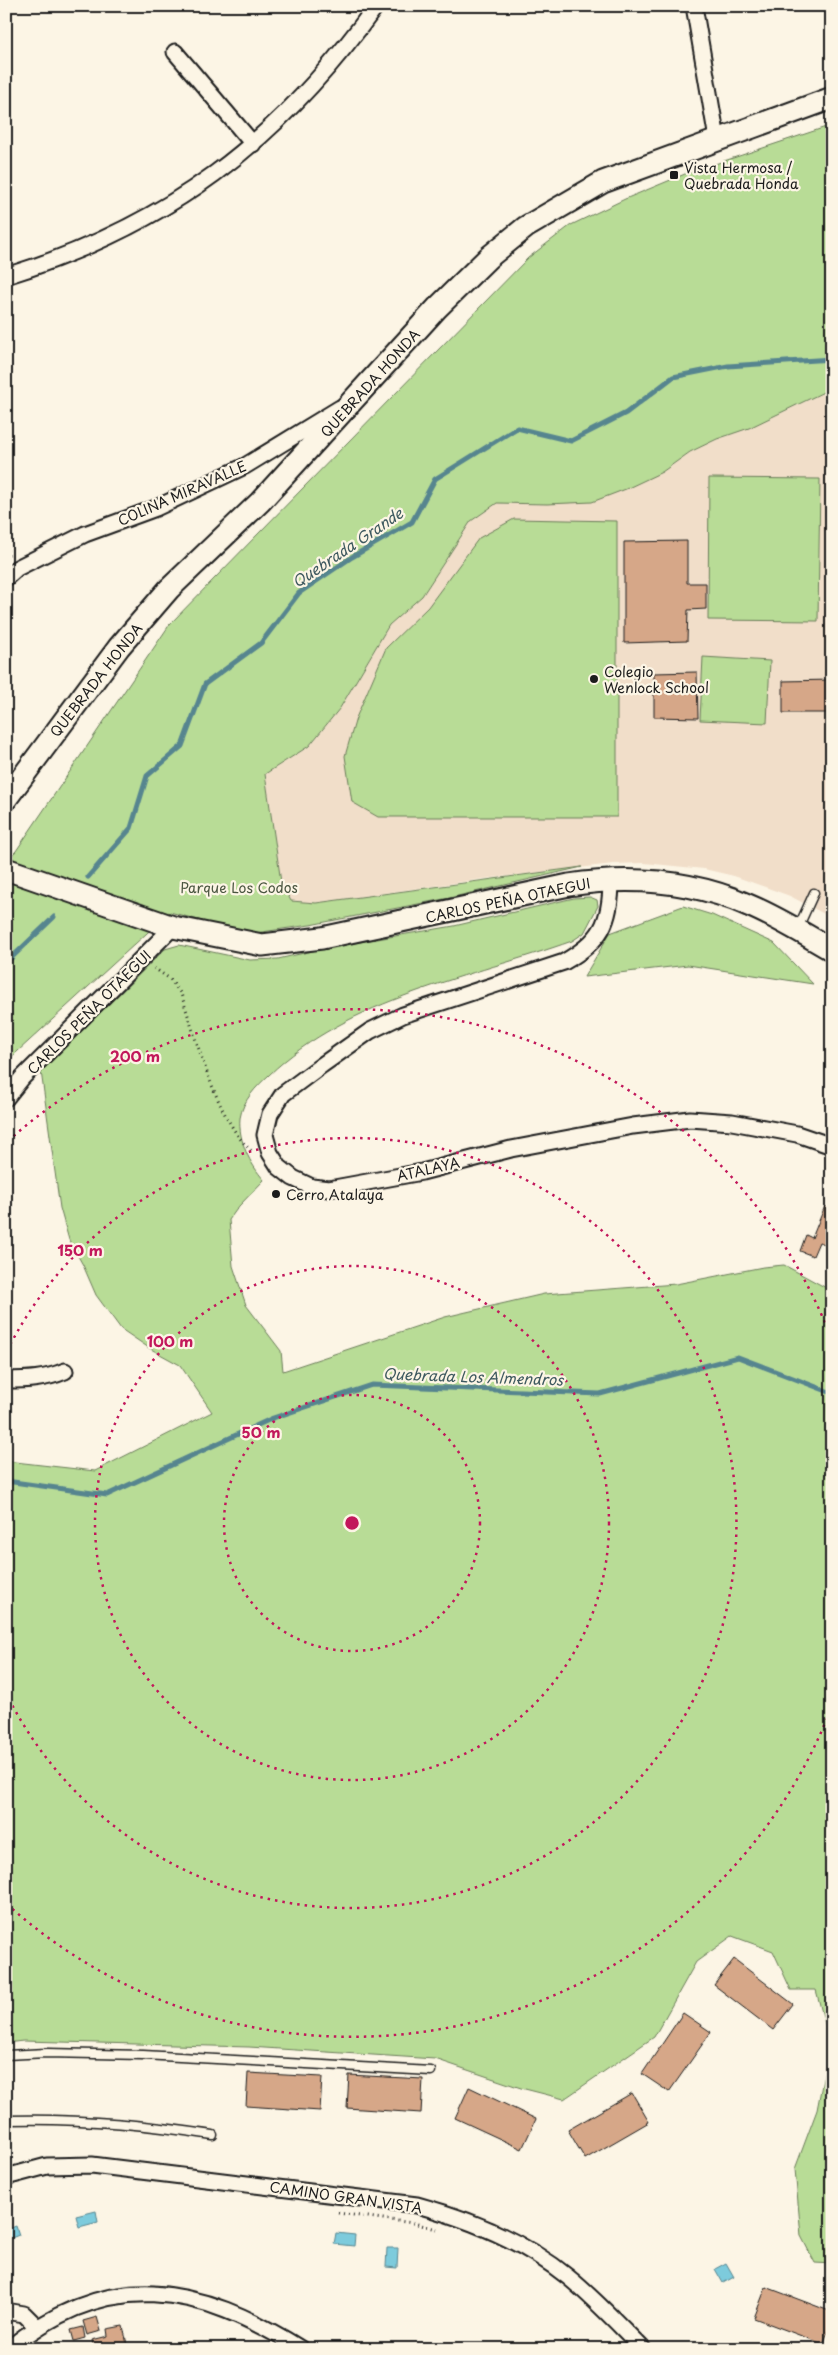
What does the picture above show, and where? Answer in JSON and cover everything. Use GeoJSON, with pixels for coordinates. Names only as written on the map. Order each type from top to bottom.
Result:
{"type":"FeatureCollection","features":[{"type":"Feature","properties":{"kind":"street"},"geometry":{"type":"LineString","coordinates":[[6,276],[79,252],[153,216],[188,194],[253,144],[304,95],[340,53],[376,6]]}},
{"type":"Feature","properties":{"kind":"street"},"geometry":{"type":"LineString","coordinates":[[694,6],[717,138]]}},
{"type":"Feature","properties":{"kind":"street"},"geometry":{"type":"LineString","coordinates":[[175,52],[253,144]]}},
{"type":"Feature","properties":{"kind":"street","name":"QUEBRADA HONDA"},"geometry":{"type":"LineString","coordinates":[[6,799],[119,647],[169,589],[260,502],[444,301],[489,257],[526,227],[603,182],[717,138],[832,98]]}},
{"type":"Feature","properties":{"kind":"street","name":"COLINA MIRAVALLE"},"geometry":{"type":"LineString","coordinates":[[6,578],[17,568],[86,534],[156,508],[245,466],[353,400]]}},
{"type":"Feature","properties":{"kind":"street","name":"CARLOS PEÑA OTAEGUI"},"geometry":{"type":"LineString","coordinates":[[6,869],[173,927],[262,945],[322,938],[569,884],[611,880],[649,881],[697,888],[749,905],[832,950]]}},
{"type":"Feature","properties":{"kind":"street","name":"ATALAYA"},"geometry":{"type":"LineString","coordinates":[[611,880],[611,898],[605,921],[598,935],[586,949],[564,962],[403,1015],[370,1031],[283,1094],[270,1114],[265,1135],[270,1153],[279,1167],[293,1178],[312,1187],[329,1189],[422,1172],[511,1148],[633,1126],[690,1120],[732,1122],[797,1134],[832,1146]]}},
{"type":"Feature","properties":{"kind":"street","name":"CARLOS PEÑA OTAEGUI"},"geometry":{"type":"LineString","coordinates":[[6,1098],[22,1078],[173,927]]}},
{"type":"Feature","properties":{"kind":"street"},"geometry":{"type":"LineString","coordinates":[[6,1380],[51,1377],[65,1371]]}},
{"type":"Feature","properties":{"kind":"street","name":"CAMINO GRAN VISTA"},"geometry":{"type":"LineString","coordinates":[[6,2177],[47,2166],[92,2165],[417,2205],[436,2210],[498,2233],[543,2259],[590,2296],[643,2349]]}},
{"type":"Feature","properties":{"kind":"street"},"geometry":{"type":"LineString","coordinates":[[8,2349],[38,2327],[77,2307],[120,2294],[157,2294],[189,2299],[228,2311],[275,2332],[301,2349]]}},
{"type":"Feature","properties":{"kind":"street"},"geometry":{"type":"LineString","coordinates":[[6,2311],[24,2314],[38,2327]]}},
{"type":"Feature","properties":{"kind":"lane"},"geometry":{"type":"LineString","coordinates":[[797,930],[814,893]]}},
{"type":"Feature","properties":{"kind":"lane"},"geometry":{"type":"LineString","coordinates":[[6,2055],[47,2053],[143,2055],[431,2071]]}},
{"type":"Feature","properties":{"kind":"lane"},"geometry":{"type":"LineString","coordinates":[[6,2120],[59,2118],[94,2120],[213,2135]]}},
{"type":"Feature","properties":{"kind":"path"},"geometry":{"type":"LineString","coordinates":[[141,959],[170,979],[181,994],[225,1117],[246,1146],[263,1160],[279,1167]]}},
{"type":"Feature","properties":{"kind":"path"},"geometry":{"type":"LineString","coordinates":[[335,2213],[413,2223],[443,2231]]}},
{"type":"Feature","properties":{"kind":"shaded area","name":"Colegio Wenlock School"},"geometry":{"type":"Polygon","coordinates":[[[832,388],[832,918],[790,896],[734,876],[704,869],[644,863],[613,864],[483,879],[316,903],[291,901],[281,882],[265,774],[309,746],[340,708],[389,625],[422,596],[471,521],[497,503],[547,504],[662,472],[690,452],[717,439],[749,428],[832,388]]]}},
{"type":"Feature","properties":{"kind":"green space","name":"Parque Los Codos"},"geometry":{"type":"Polygon","coordinates":[[[832,125],[832,388],[749,428],[717,439],[690,452],[662,472],[592,502],[547,504],[497,503],[471,521],[422,596],[389,625],[340,708],[309,746],[265,774],[281,882],[291,901],[316,903],[582,867],[449,898],[310,925],[255,933],[170,912],[6,1062],[6,861],[16,851],[170,624],[528,258],[571,225],[625,199],[685,174],[832,125]]]}},
{"type":"Feature","properties":{"kind":"green space"},"geometry":{"type":"Polygon","coordinates":[[[709,478],[820,479],[818,621],[708,620],[709,478]]]}},
{"type":"Feature","properties":{"kind":"green space"},"geometry":{"type":"Polygon","coordinates":[[[514,519],[617,521],[617,817],[378,817],[352,802],[345,756],[356,718],[386,648],[428,607],[479,538],[514,519]]]}},
{"type":"Feature","properties":{"kind":"green space"},"geometry":{"type":"Polygon","coordinates":[[[703,657],[770,661],[767,723],[700,720],[703,657]]]}},
{"type":"Feature","properties":{"kind":"green space"},"geometry":{"type":"Polygon","coordinates":[[[590,897],[597,900],[598,906],[584,933],[572,941],[453,979],[374,1008],[336,1027],[301,1049],[259,1084],[244,1105],[240,1118],[240,1127],[246,1152],[264,1180],[239,1206],[229,1220],[233,1266],[246,1305],[281,1351],[283,1371],[445,1317],[544,1294],[676,1284],[763,1267],[784,1265],[832,1291],[832,2264],[815,2263],[801,2236],[795,2169],[817,2110],[830,2043],[816,1990],[791,1990],[773,1951],[732,1936],[696,1962],[654,2037],[564,2099],[521,2088],[435,2059],[249,2047],[23,2041],[6,2043],[6,1461],[95,1471],[212,1412],[180,1365],[149,1348],[121,1329],[96,1295],[83,1265],[69,1240],[60,1208],[41,1071],[165,949],[179,945],[250,960],[278,959],[330,947],[454,926],[574,898],[590,897]]]}},
{"type":"Feature","properties":{"kind":"green space"},"geometry":{"type":"Polygon","coordinates":[[[683,906],[712,915],[774,943],[813,984],[688,965],[584,977],[610,933],[683,906]]]}},
{"type":"Feature","properties":{"kind":"water"},"geometry":{"type":"Polygon","coordinates":[[[96,2211],[98,2222],[79,2227],[76,2216],[96,2211]]]}},
{"type":"Feature","properties":{"kind":"water"},"geometry":{"type":"Polygon","coordinates":[[[16,2226],[19,2235],[6,2240],[6,2230],[16,2226]]]}},
{"type":"Feature","properties":{"kind":"water"},"geometry":{"type":"Polygon","coordinates":[[[336,2233],[355,2235],[354,2246],[334,2244],[336,2233]]]}},
{"type":"Feature","properties":{"kind":"water"},"geometry":{"type":"Polygon","coordinates":[[[387,2248],[398,2248],[397,2268],[386,2267],[387,2248]]]}},
{"type":"Feature","properties":{"kind":"water"},"geometry":{"type":"Polygon","coordinates":[[[726,2263],[734,2277],[723,2283],[715,2269],[726,2263]]]}},
{"type":"Feature","properties":{"kind":"building"},"geometry":{"type":"Polygon","coordinates":[[[687,541],[687,583],[706,583],[706,609],[688,610],[687,641],[624,643],[624,542],[687,541]]]}},
{"type":"Feature","properties":{"kind":"building"},"geometry":{"type":"Polygon","coordinates":[[[697,672],[698,718],[654,717],[654,673],[697,672]]]}},
{"type":"Feature","properties":{"kind":"building"},"geometry":{"type":"Polygon","coordinates":[[[832,680],[832,713],[783,713],[783,681],[832,680]]]}},
{"type":"Feature","properties":{"kind":"building"},"geometry":{"type":"Polygon","coordinates":[[[832,1204],[832,1237],[828,1245],[819,1242],[813,1256],[800,1251],[806,1235],[812,1238],[825,1206],[830,1208],[832,1204]]]}},
{"type":"Feature","properties":{"kind":"building"},"geometry":{"type":"Polygon","coordinates":[[[734,1959],[793,2004],[773,2030],[714,1985],[734,1959]]]}},
{"type":"Feature","properties":{"kind":"building"},"geometry":{"type":"Polygon","coordinates":[[[683,2013],[711,2032],[669,2092],[642,2074],[683,2013]]]}},
{"type":"Feature","properties":{"kind":"building"},"geometry":{"type":"Polygon","coordinates":[[[248,2073],[322,2077],[320,2111],[246,2106],[248,2073]]]}},
{"type":"Feature","properties":{"kind":"building"},"geometry":{"type":"Polygon","coordinates":[[[349,2075],[423,2079],[421,2113],[347,2108],[349,2075]]]}},
{"type":"Feature","properties":{"kind":"building"},"geometry":{"type":"Polygon","coordinates":[[[469,2087],[536,2119],[522,2149],[455,2118],[469,2087]]]}},
{"type":"Feature","properties":{"kind":"building"},"geometry":{"type":"Polygon","coordinates":[[[632,2093],[649,2122],[585,2159],[568,2130],[632,2093]]]}},
{"type":"Feature","properties":{"kind":"building"},"geometry":{"type":"Polygon","coordinates":[[[766,2287],[832,2312],[832,2322],[823,2344],[754,2318],[766,2287]]]}},
{"type":"Feature","properties":{"kind":"building"},"geometry":{"type":"Polygon","coordinates":[[[97,2317],[101,2331],[87,2335],[83,2321],[97,2317]]]}},
{"type":"Feature","properties":{"kind":"building"},"geometry":{"type":"Polygon","coordinates":[[[123,2326],[128,2349],[94,2349],[92,2340],[108,2336],[107,2329],[123,2326]]]}},
{"type":"Feature","properties":{"kind":"building"},"geometry":{"type":"Polygon","coordinates":[[[83,2327],[85,2338],[74,2341],[71,2330],[83,2327]]]}},
{"type":"Feature","properties":{"kind":"waterway","name":"Quebrada Grande"},"geometry":{"type":"LineString","coordinates":[[88,877],[131,828],[147,776],[182,746],[205,684],[261,643],[299,593],[352,557],[412,522],[435,479],[517,428],[571,441],[626,413],[673,377],[728,366],[832,359]]}},
{"type":"Feature","properties":{"kind":"waterway","name":"Quebrada Grande"},"geometry":{"type":"LineString","coordinates":[[6,963],[54,917]]}},
{"type":"Feature","properties":{"kind":"waterway","name":"Quebrada Los Almendros"},"geometry":{"type":"LineString","coordinates":[[6,1481],[107,1495],[273,1418],[372,1385],[600,1394],[738,1357],[832,1393]]}},
{"type":"Feature","properties":{"kind":"place","name":"Vista Hermosa / Quebrada Honda"},"geometry":{"type":"Point","coordinates":[674,175]}},
{"type":"Feature","properties":{"kind":"place","name":"Colegio Wenlock School"},"geometry":{"type":"Point","coordinates":[594,679]}},
{"type":"Feature","properties":{"kind":"place","name":"Cerro Atalaya"},"geometry":{"type":"Point","coordinates":[276,1194]}}]}
